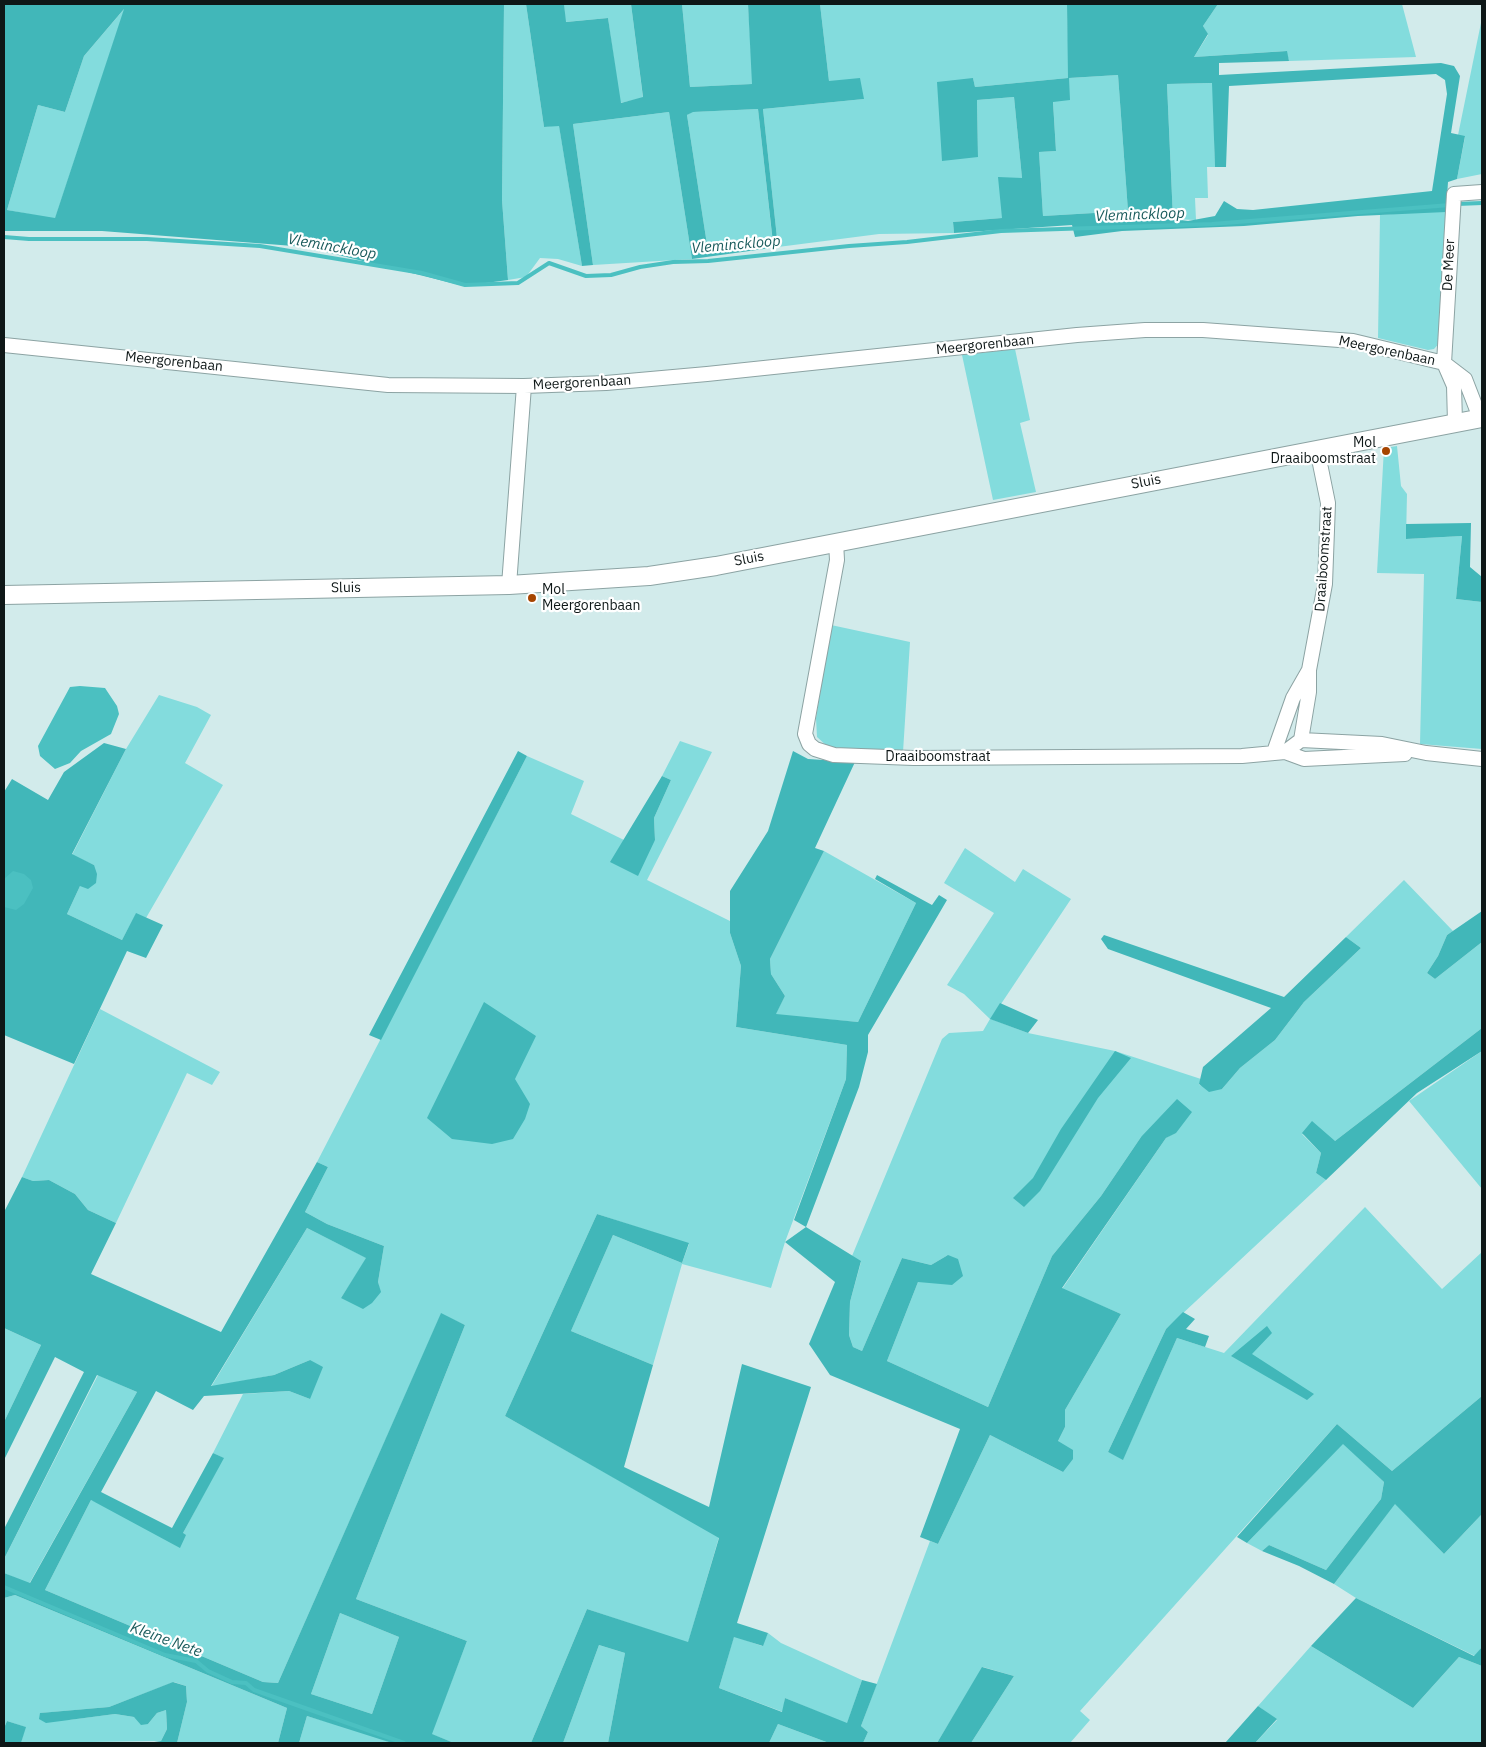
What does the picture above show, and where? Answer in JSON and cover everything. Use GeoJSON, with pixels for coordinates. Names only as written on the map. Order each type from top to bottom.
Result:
{"type":"FeatureCollection","features":[{"type":"Feature","properties":{"kind":"street","name":"De Meer"},"geometry":{"type":"LineString","coordinates":[[1444,363],[1454,194],[1482,192]]}},
{"type":"Feature","properties":{"kind":"street","name":"Meergorenbaan"},"geometry":{"type":"LineString","coordinates":[[4,345],[388,385],[524,386],[606,384],[1145,330],[1204,330],[1352,341],[1444,363],[1465,379],[1481,418]]}},
{"type":"Feature","properties":{"kind":"street","name":"Meergorenbaan"},"geometry":{"type":"LineString","coordinates":[[1444,363],[1454,386],[1455,422]]}},
{"type":"Feature","properties":{"kind":"street","name":"Meergorenbaan"},"geometry":{"type":"LineString","coordinates":[[509,585],[524,386]]}},
{"type":"Feature","properties":{"kind":"street","name":"Sluis"},"geometry":{"type":"LineString","coordinates":[[4,595],[509,585],[649,576],[716,566],[1317,448],[1481,418]]}},
{"type":"Feature","properties":{"kind":"street","name":"Draaiboomstraat"},"geometry":{"type":"LineString","coordinates":[[1301,740],[1309,692],[1309,670],[1322,602],[1327,541],[1328,503],[1317,448]]}},
{"type":"Feature","properties":{"kind":"street","name":"Draaiboomstraat"},"geometry":{"type":"LineString","coordinates":[[836,542],[837,560],[805,734],[809,744],[815,749],[834,755],[914,758],[1242,756],[1280,752],[1293,698],[1309,670]]}},
{"type":"Feature","properties":{"kind":"street"},"geometry":{"type":"LineString","coordinates":[[1280,752],[1301,740],[1382,744],[1426,753],[1482,759]]}},
{"type":"Feature","properties":{"kind":"street"},"geometry":{"type":"LineString","coordinates":[[1280,752],[1304,759],[1426,753]]}},
{"type":"Feature","properties":{"kind":"shaded area"},"geometry":{"type":"Polygon","coordinates":[[[4,4],[504,4],[502,200],[508,280],[464,286],[306,247],[102,231],[4,231],[4,4]],[[124,9],[84,56],[65,112],[38,105],[7,210],[55,218],[124,9]]]}},
{"type":"Feature","properties":{"kind":"shaded area"},"geometry":{"type":"Polygon","coordinates":[[[504,4],[526,4],[544,127],[559,125],[582,266],[558,259],[540,258],[526,277],[508,280],[502,200],[504,4]]]}},
{"type":"Feature","properties":{"kind":"shaded area"},"geometry":{"type":"Polygon","coordinates":[[[526,4],[564,4],[566,22],[608,18],[621,103],[643,97],[631,4],[682,4],[690,87],[752,84],[748,4],[820,4],[829,81],[860,78],[864,99],[763,109],[778,247],[692,259],[669,112],[573,124],[593,265],[582,266],[559,126],[544,127],[526,4]],[[758,109],[693,112],[687,115],[708,251],[773,243],[758,109]]]}},
{"type":"Feature","properties":{"kind":"shaded area"},"geometry":{"type":"Polygon","coordinates":[[[564,4],[631,4],[643,98],[620,103],[608,18],[565,22],[564,4]]]}},
{"type":"Feature","properties":{"kind":"shaded area"},"geometry":{"type":"Polygon","coordinates":[[[682,4],[748,4],[753,84],[690,87],[682,4]]]}},
{"type":"Feature","properties":{"kind":"shaded area"},"geometry":{"type":"Polygon","coordinates":[[[820,4],[1067,4],[1069,78],[1118,75],[1128,211],[1043,216],[1039,152],[1056,151],[1053,101],[1068,78],[975,87],[973,78],[942,160],[978,156],[977,100],[1014,97],[1022,178],[1002,218],[953,222],[954,233],[879,234],[778,247],[763,109],[864,99],[829,81],[820,4]]]}},
{"type":"Feature","properties":{"kind":"shaded area"},"geometry":{"type":"Polygon","coordinates":[[[1067,4],[1218,4],[1203,26],[1208,34],[1194,57],[1287,51],[1289,61],[1219,63],[1219,75],[1441,63],[1454,66],[1460,76],[1451,133],[1465,136],[1457,179],[1448,182],[1446,212],[1358,216],[1244,226],[1122,231],[1075,237],[1072,225],[954,233],[953,222],[1002,218],[998,177],[1022,178],[1014,97],[977,100],[978,157],[942,161],[937,82],[973,78],[975,87],[1068,78],[1067,4]],[[1436,74],[1229,86],[1226,167],[1215,167],[1212,83],[1167,84],[1173,219],[1188,221],[1215,216],[1224,201],[1237,209],[1253,210],[1432,191],[1447,94],[1445,80],[1436,74]],[[1118,75],[1069,78],[1070,100],[1053,102],[1056,151],[1039,152],[1043,216],[1128,211],[1118,75]]]}},
{"type":"Feature","properties":{"kind":"shaded area"},"geometry":{"type":"Polygon","coordinates":[[[1218,4],[1402,4],[1416,57],[1289,61],[1286,51],[1194,57],[1208,35],[1203,26],[1218,4]]]}},
{"type":"Feature","properties":{"kind":"shaded area"},"geometry":{"type":"Polygon","coordinates":[[[125,8],[55,219],[7,210],[38,105],[65,112],[84,56],[125,8]]]}},
{"type":"Feature","properties":{"kind":"shaded area"},"geometry":{"type":"Polygon","coordinates":[[[1482,18],[1482,174],[1457,179],[1465,137],[1458,135],[1482,18]]]}},
{"type":"Feature","properties":{"kind":"shaded area"},"geometry":{"type":"Polygon","coordinates":[[[1213,83],[1215,167],[1207,167],[1208,198],[1195,198],[1196,220],[1173,219],[1167,84],[1213,83]]]}},
{"type":"Feature","properties":{"kind":"shaded area"},"geometry":{"type":"Polygon","coordinates":[[[758,109],[773,244],[708,251],[687,115],[692,112],[758,109]]]}},
{"type":"Feature","properties":{"kind":"shaded area"},"geometry":{"type":"Polygon","coordinates":[[[669,112],[692,259],[593,265],[573,124],[669,112]]]}},
{"type":"Feature","properties":{"kind":"shaded area"},"geometry":{"type":"Polygon","coordinates":[[[1431,211],[1446,212],[1442,340],[1434,349],[1428,350],[1378,338],[1380,215],[1431,211]]]}},
{"type":"Feature","properties":{"kind":"shaded area"},"geometry":{"type":"Polygon","coordinates":[[[1015,349],[1030,420],[1020,423],[1036,492],[993,500],[962,355],[1015,349]]]}},
{"type":"Feature","properties":{"kind":"shaded area"},"geometry":{"type":"Polygon","coordinates":[[[1397,446],[1401,486],[1407,494],[1406,539],[1462,536],[1456,599],[1482,602],[1482,749],[1420,744],[1424,574],[1377,573],[1384,448],[1397,446]]]}},
{"type":"Feature","properties":{"kind":"shaded area"},"geometry":{"type":"Polygon","coordinates":[[[1471,523],[1470,567],[1482,577],[1482,602],[1456,599],[1462,536],[1406,539],[1406,524],[1471,523]]]}},
{"type":"Feature","properties":{"kind":"shaded area"},"geometry":{"type":"Polygon","coordinates":[[[831,625],[910,642],[903,752],[828,747],[817,737],[816,718],[831,625]]]}},
{"type":"Feature","properties":{"kind":"shaded area"},"geometry":{"type":"Polygon","coordinates":[[[70,687],[105,688],[117,706],[119,714],[111,734],[81,751],[70,763],[55,769],[40,756],[38,746],[70,687]]]}},
{"type":"Feature","properties":{"kind":"shaded area"},"geometry":{"type":"Polygon","coordinates":[[[159,695],[197,707],[211,715],[185,763],[223,785],[146,918],[136,914],[122,940],[67,914],[80,886],[94,865],[72,855],[126,749],[159,695]]]}},
{"type":"Feature","properties":{"kind":"shaded area"},"geometry":{"type":"Polygon","coordinates":[[[680,741],[712,752],[647,880],[730,921],[730,933],[741,966],[736,1027],[847,1045],[846,1079],[785,1242],[771,1288],[682,1264],[653,1365],[571,1331],[613,1235],[682,1263],[689,1244],[597,1214],[505,1416],[719,1537],[688,1643],[587,1609],[531,1743],[454,1743],[431,1734],[467,1641],[356,1599],[465,1325],[441,1314],[278,1683],[263,1682],[45,1590],[91,1500],[183,1533],[223,1458],[213,1453],[243,1394],[289,1391],[310,1399],[310,1360],[274,1375],[211,1387],[307,1228],[367,1258],[341,1298],[380,1292],[378,1282],[384,1246],[327,1224],[305,1212],[328,1167],[317,1162],[527,756],[584,781],[571,814],[624,840],[611,862],[655,840],[654,818],[671,780],[662,776],[680,741]]]}},
{"type":"Feature","properties":{"kind":"shaded area"},"geometry":{"type":"Polygon","coordinates":[[[104,743],[126,749],[72,854],[94,865],[97,874],[96,883],[88,889],[80,886],[67,914],[122,940],[136,913],[163,925],[146,958],[127,951],[74,1064],[4,1035],[4,792],[12,779],[48,800],[64,772],[104,743]]]}},
{"type":"Feature","properties":{"kind":"shaded area"},"geometry":{"type":"Polygon","coordinates":[[[518,751],[527,756],[381,1040],[369,1035],[518,751]]]}},
{"type":"Feature","properties":{"kind":"shaded area"},"geometry":{"type":"Polygon","coordinates":[[[793,751],[808,759],[855,762],[815,848],[824,851],[770,959],[771,974],[785,996],[776,1014],[858,1022],[916,903],[875,879],[877,875],[932,905],[939,895],[947,900],[868,1035],[868,1052],[859,1087],[806,1227],[794,1220],[846,1079],[847,1045],[736,1027],[741,966],[730,933],[730,891],[768,831],[793,751]]]}},
{"type":"Feature","properties":{"kind":"shaded area"},"geometry":{"type":"Polygon","coordinates":[[[662,776],[671,780],[654,818],[655,840],[638,876],[610,862],[662,776]]]}},
{"type":"Feature","properties":{"kind":"shaded area"},"geometry":{"type":"Polygon","coordinates":[[[965,848],[1015,882],[1023,869],[1071,899],[991,1019],[1028,1033],[1115,1051],[1201,1079],[1199,1085],[1222,1089],[1240,1068],[1275,1040],[1304,1002],[1361,948],[1346,937],[1404,880],[1453,931],[1447,935],[1438,956],[1427,973],[1435,979],[1482,942],[1482,1028],[1335,1141],[1302,1134],[1321,1153],[1316,1173],[1326,1180],[1166,1329],[1108,1452],[1123,1459],[1177,1338],[1224,1353],[1365,1207],[1442,1289],[1482,1252],[1482,1396],[1392,1471],[1337,1424],[1080,1711],[1090,1720],[1070,1743],[971,1743],[1014,1676],[983,1667],[937,1743],[863,1743],[868,1732],[861,1726],[930,1541],[938,1544],[990,1435],[1063,1472],[1058,1441],[1065,1427],[1065,1410],[1121,1314],[1062,1289],[1166,1138],[1176,1132],[1141,1137],[1101,1196],[1052,1256],[988,1407],[887,1361],[918,1282],[948,1255],[931,1265],[902,1258],[862,1351],[853,1347],[849,1335],[850,1302],[861,1262],[852,1256],[942,1039],[949,1033],[983,1031],[990,1019],[964,994],[947,985],[994,913],[944,883],[965,848]]]}},
{"type":"Feature","properties":{"kind":"shaded area"},"geometry":{"type":"Polygon","coordinates":[[[824,851],[916,903],[858,1022],[775,1015],[785,996],[771,974],[770,959],[824,851]]]}},
{"type":"Feature","properties":{"kind":"shaded area"},"geometry":{"type":"Polygon","coordinates":[[[13,871],[24,874],[31,880],[33,888],[24,904],[16,910],[4,907],[4,879],[13,871]]]}},
{"type":"Feature","properties":{"kind":"shaded area"},"geometry":{"type":"Polygon","coordinates":[[[1482,911],[1482,942],[1435,979],[1427,973],[1438,956],[1447,935],[1482,911]]]}},
{"type":"Feature","properties":{"kind":"shaded area"},"geometry":{"type":"Polygon","coordinates":[[[1104,935],[1284,997],[1346,937],[1361,948],[1304,1002],[1275,1040],[1240,1068],[1222,1089],[1209,1092],[1199,1084],[1203,1067],[1271,1008],[1108,949],[1101,939],[1104,935]]]}},
{"type":"Feature","properties":{"kind":"shaded area"},"geometry":{"type":"Polygon","coordinates":[[[484,1002],[536,1036],[515,1079],[530,1104],[525,1119],[513,1139],[492,1144],[452,1139],[427,1118],[484,1002]]]}},
{"type":"Feature","properties":{"kind":"shaded area"},"geometry":{"type":"Polygon","coordinates":[[[1000,1003],[1038,1020],[1028,1033],[990,1019],[1000,1003]]]}},
{"type":"Feature","properties":{"kind":"shaded area"},"geometry":{"type":"Polygon","coordinates":[[[100,1009],[220,1072],[212,1085],[187,1073],[116,1223],[88,1210],[75,1194],[49,1180],[33,1181],[22,1177],[100,1009]]]}},
{"type":"Feature","properties":{"kind":"shaded area"},"geometry":{"type":"Polygon","coordinates":[[[1482,1028],[1482,1051],[1417,1093],[1326,1180],[1316,1173],[1321,1153],[1302,1133],[1312,1121],[1335,1141],[1482,1028]]]}},
{"type":"Feature","properties":{"kind":"shaded area"},"geometry":{"type":"Polygon","coordinates":[[[1115,1051],[1131,1058],[1098,1098],[1040,1191],[1024,1207],[1013,1198],[1033,1178],[1061,1129],[1115,1051]]]}},
{"type":"Feature","properties":{"kind":"shaded area"},"geometry":{"type":"Polygon","coordinates":[[[1482,1051],[1482,1189],[1409,1101],[1482,1051]]]}},
{"type":"Feature","properties":{"kind":"shaded area"},"geometry":{"type":"Polygon","coordinates":[[[1177,1099],[1192,1112],[1176,1133],[1166,1138],[1062,1288],[1121,1314],[1065,1410],[1065,1427],[1058,1441],[1073,1450],[1073,1459],[1063,1472],[990,1435],[938,1544],[920,1537],[960,1429],[830,1375],[809,1344],[835,1282],[785,1242],[806,1227],[861,1261],[850,1302],[849,1335],[853,1347],[862,1351],[902,1258],[931,1265],[948,1255],[958,1259],[963,1276],[952,1285],[918,1282],[887,1361],[988,1407],[1052,1256],[1101,1196],[1141,1137],[1177,1099]]]}},
{"type":"Feature","properties":{"kind":"shaded area"},"geometry":{"type":"Polygon","coordinates":[[[317,1162],[328,1167],[305,1212],[327,1224],[384,1246],[378,1282],[381,1292],[372,1303],[363,1309],[341,1298],[366,1258],[307,1228],[211,1386],[274,1375],[310,1360],[323,1367],[310,1399],[289,1391],[204,1396],[193,1410],[156,1391],[101,1492],[172,1528],[213,1453],[224,1458],[183,1533],[186,1535],[180,1548],[91,1500],[45,1590],[263,1682],[278,1683],[441,1313],[465,1325],[356,1599],[467,1641],[432,1734],[454,1743],[392,1743],[307,1716],[299,1743],[278,1743],[287,1708],[15,1595],[4,1598],[4,1573],[30,1583],[137,1392],[97,1375],[4,1559],[4,1529],[84,1372],[55,1357],[4,1460],[4,1422],[41,1345],[4,1328],[4,1212],[22,1177],[33,1181],[49,1180],[75,1194],[88,1210],[116,1223],[91,1274],[221,1332],[317,1162]],[[340,1613],[311,1694],[372,1714],[399,1637],[340,1613]]]}},
{"type":"Feature","properties":{"kind":"shaded area"},"geometry":{"type":"Polygon","coordinates":[[[597,1214],[689,1243],[682,1263],[613,1235],[571,1331],[653,1365],[624,1467],[709,1507],[742,1364],[811,1387],[737,1623],[768,1633],[763,1646],[734,1637],[719,1688],[782,1712],[785,1698],[847,1723],[862,1680],[877,1684],[861,1726],[868,1732],[863,1743],[829,1743],[778,1724],[769,1743],[608,1743],[625,1653],[599,1645],[563,1743],[531,1743],[587,1609],[688,1642],[719,1538],[505,1416],[597,1214]]]}},
{"type":"Feature","properties":{"kind":"shaded area"},"geometry":{"type":"Polygon","coordinates":[[[1183,1312],[1195,1319],[1186,1329],[1209,1336],[1205,1347],[1177,1338],[1123,1460],[1108,1452],[1166,1329],[1183,1312]]]}},
{"type":"Feature","properties":{"kind":"shaded area"},"geometry":{"type":"Polygon","coordinates":[[[1267,1326],[1272,1333],[1252,1354],[1314,1394],[1307,1400],[1231,1356],[1267,1326]]]}},
{"type":"Feature","properties":{"kind":"shaded area"},"geometry":{"type":"Polygon","coordinates":[[[4,1328],[41,1345],[4,1422],[4,1328]]]}},
{"type":"Feature","properties":{"kind":"shaded area"},"geometry":{"type":"Polygon","coordinates":[[[98,1375],[137,1392],[29,1584],[4,1573],[4,1559],[98,1375]]]}},
{"type":"Feature","properties":{"kind":"shaded area"},"geometry":{"type":"Polygon","coordinates":[[[1482,1396],[1482,1514],[1444,1554],[1395,1504],[1334,1584],[1299,1566],[1262,1551],[1269,1545],[1326,1570],[1381,1499],[1384,1482],[1343,1444],[1247,1543],[1237,1537],[1337,1424],[1392,1471],[1482,1396]]]}},
{"type":"Feature","properties":{"kind":"shaded area"},"geometry":{"type":"Polygon","coordinates":[[[1343,1443],[1384,1482],[1381,1499],[1326,1570],[1269,1545],[1262,1551],[1247,1543],[1343,1443]]]}},
{"type":"Feature","properties":{"kind":"shaded area"},"geometry":{"type":"Polygon","coordinates":[[[1395,1503],[1444,1554],[1482,1514],[1482,1647],[1475,1656],[1356,1598],[1334,1584],[1395,1503]]]}},
{"type":"Feature","properties":{"kind":"shaded area"},"geometry":{"type":"Polygon","coordinates":[[[15,1595],[287,1708],[278,1743],[177,1743],[187,1702],[186,1686],[174,1682],[109,1707],[41,1713],[68,1720],[115,1714],[134,1717],[148,1724],[157,1713],[166,1710],[167,1729],[161,1741],[21,1743],[25,1727],[7,1721],[4,1728],[4,1598],[15,1595]]]}},
{"type":"Feature","properties":{"kind":"shaded area"},"geometry":{"type":"Polygon","coordinates":[[[1356,1598],[1474,1656],[1482,1647],[1482,1666],[1459,1657],[1413,1708],[1311,1646],[1356,1598]]]}},
{"type":"Feature","properties":{"kind":"shaded area"},"geometry":{"type":"Polygon","coordinates":[[[340,1613],[399,1637],[372,1714],[311,1694],[340,1613]]]}},
{"type":"Feature","properties":{"kind":"shaded area"},"geometry":{"type":"Polygon","coordinates":[[[768,1633],[781,1643],[862,1680],[847,1724],[785,1698],[783,1712],[719,1688],[734,1636],[762,1646],[768,1633]]]}},
{"type":"Feature","properties":{"kind":"shaded area"},"geometry":{"type":"Polygon","coordinates":[[[599,1645],[625,1653],[608,1743],[563,1743],[599,1645]]]}},
{"type":"Feature","properties":{"kind":"shaded area"},"geometry":{"type":"Polygon","coordinates":[[[1311,1646],[1413,1708],[1459,1657],[1482,1666],[1482,1743],[1255,1743],[1277,1720],[1258,1706],[1311,1646]]]}},
{"type":"Feature","properties":{"kind":"shaded area"},"geometry":{"type":"Polygon","coordinates":[[[982,1667],[1014,1676],[971,1743],[937,1743],[982,1667]]]}},
{"type":"Feature","properties":{"kind":"shaded area"},"geometry":{"type":"Polygon","coordinates":[[[173,1682],[186,1686],[187,1702],[177,1743],[147,1743],[161,1741],[167,1729],[166,1710],[157,1713],[148,1724],[141,1725],[134,1717],[115,1714],[46,1723],[39,1719],[40,1713],[109,1707],[173,1682]]]}},
{"type":"Feature","properties":{"kind":"shaded area"},"geometry":{"type":"Polygon","coordinates":[[[1258,1706],[1277,1719],[1255,1743],[1225,1743],[1258,1706]]]}},
{"type":"Feature","properties":{"kind":"shaded area"},"geometry":{"type":"Polygon","coordinates":[[[307,1716],[366,1733],[392,1743],[299,1743],[307,1716]]]}},
{"type":"Feature","properties":{"kind":"shaded area"},"geometry":{"type":"Polygon","coordinates":[[[7,1721],[26,1727],[21,1743],[4,1743],[4,1728],[7,1721]]]}},
{"type":"Feature","properties":{"kind":"shaded area"},"geometry":{"type":"Polygon","coordinates":[[[778,1724],[829,1743],[769,1743],[778,1724]]]}},
{"type":"Feature","properties":{"kind":"waterway","name":"Vleminckloop"},"geometry":{"type":"LineString","coordinates":[[1457,204],[1482,203]]}},
{"type":"Feature","properties":{"kind":"waterway","name":"Vleminckloop"},"geometry":{"type":"LineString","coordinates":[[4,237],[29,239],[147,239],[260,246],[422,273],[465,285],[518,283],[549,263],[586,276],[611,275],[640,267],[673,262],[708,261],[1001,231],[1212,224],[1450,205]]}},
{"type":"Feature","properties":{"kind":"waterway","name":"Kleine Nete"},"geometry":{"type":"LineString","coordinates":[[4,1587],[165,1655],[196,1661],[208,1671],[232,1682],[246,1683],[254,1690],[404,1743]]}},
{"type":"Feature","properties":{"kind":"place","name":"Mol Draaiboomstraat"},"geometry":{"type":"Point","coordinates":[1386,451]}},
{"type":"Feature","properties":{"kind":"place","name":"Mol Meergorenbaan"},"geometry":{"type":"Point","coordinates":[532,598]}}]}
